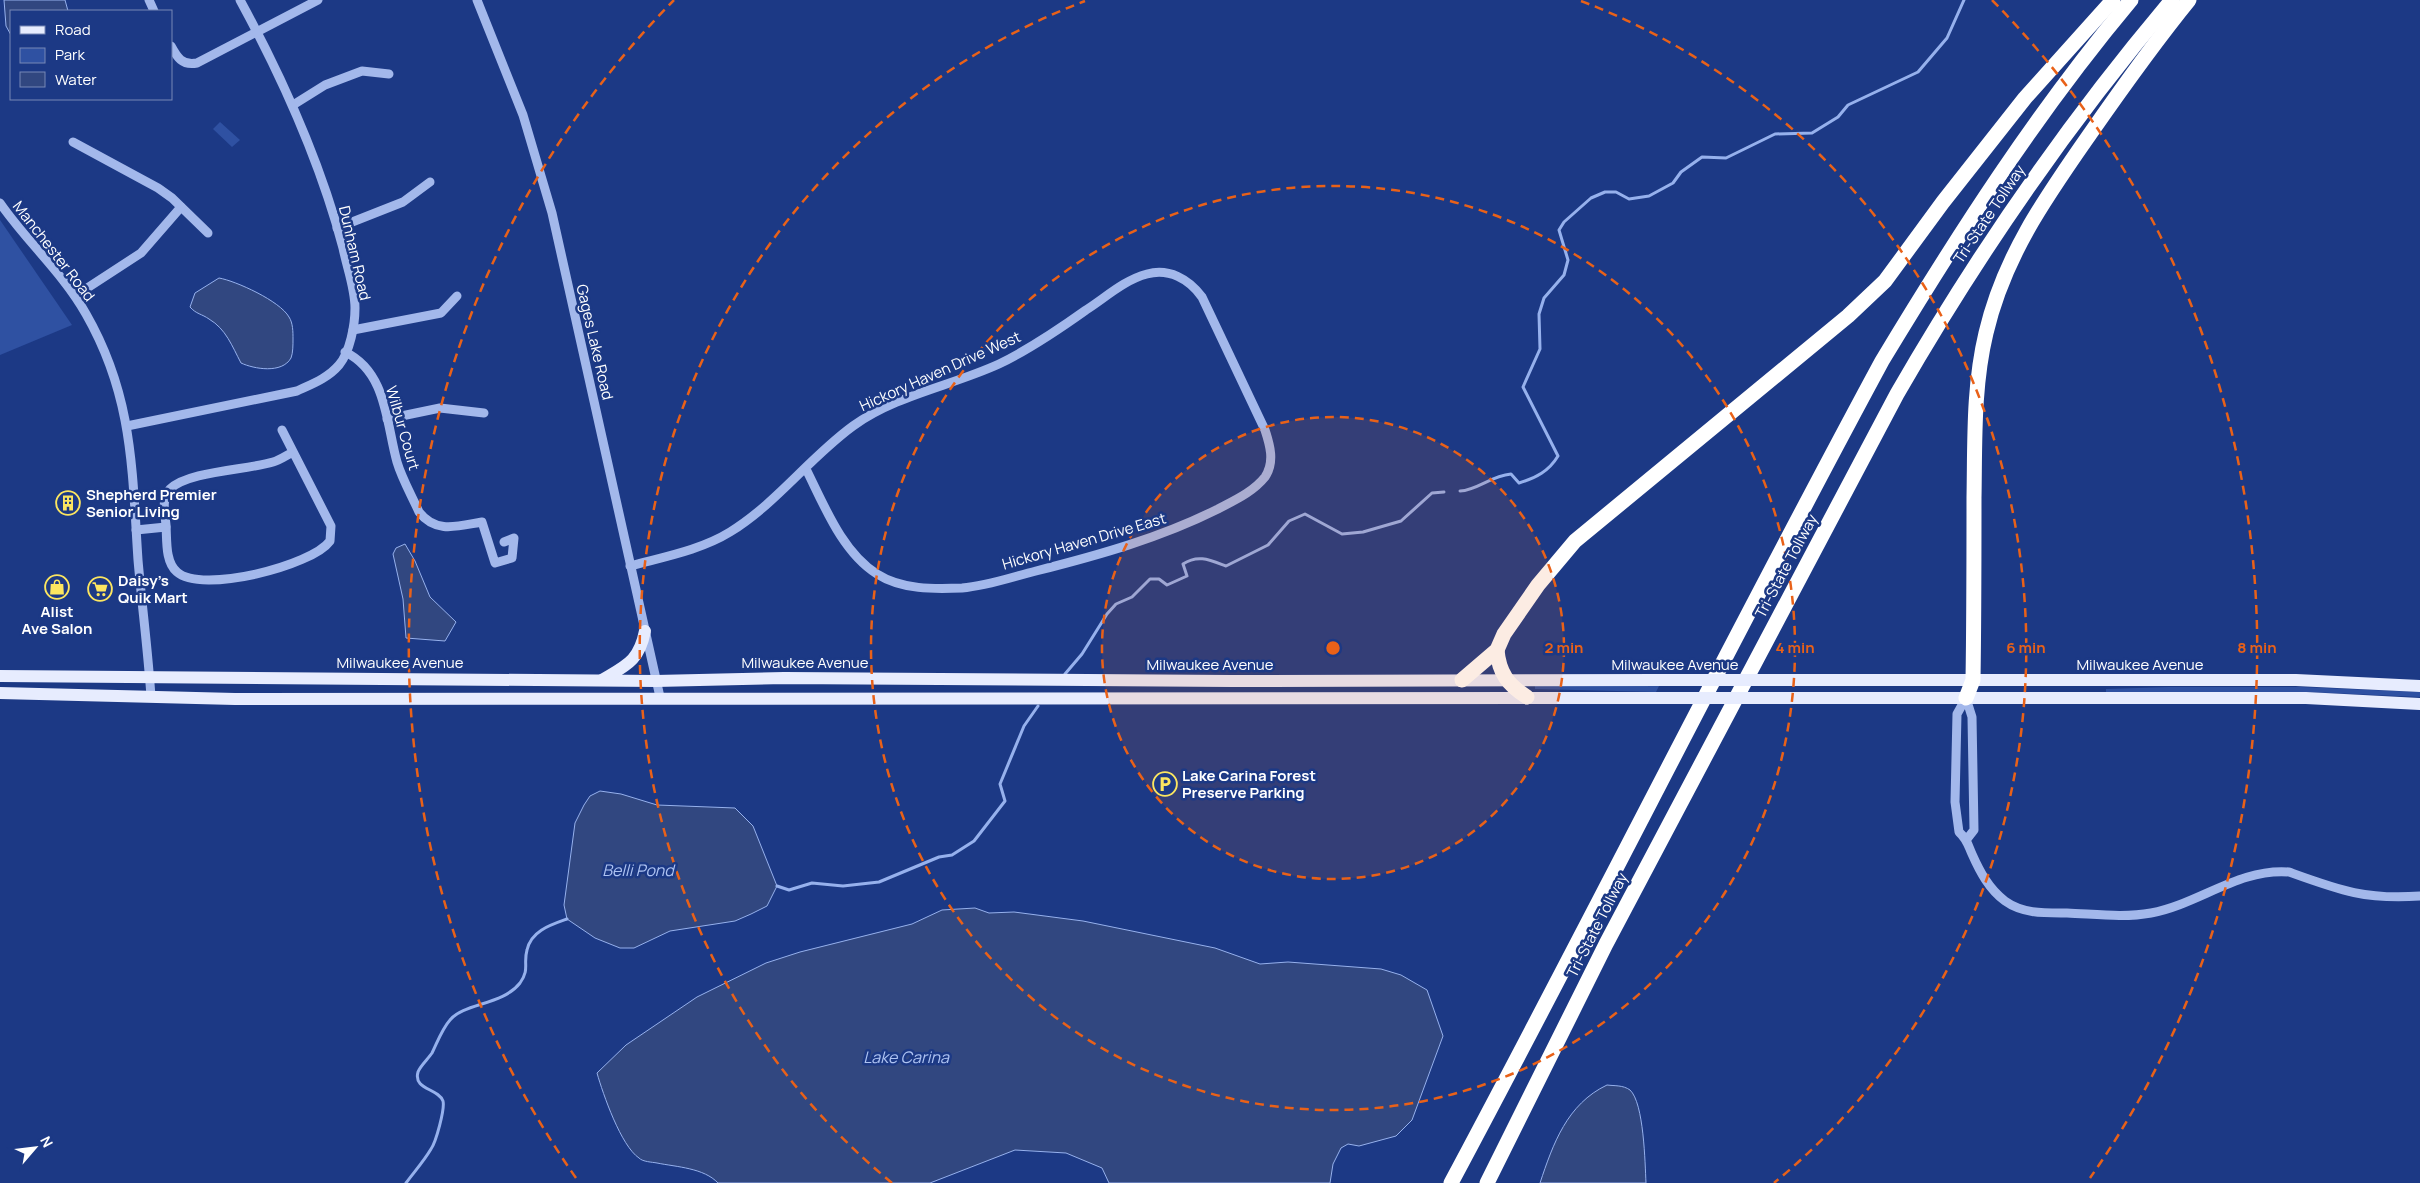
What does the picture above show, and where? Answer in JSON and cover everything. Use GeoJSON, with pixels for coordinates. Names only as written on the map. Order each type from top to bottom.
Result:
{"type":"FeatureCollection","features":[{"type":"Feature","properties":{"kind":"highway"},"geometry":{"type":"LineString","coordinates":[[1462,680],[1497,650],[1504,634],[1532,593],[1575,541],[1826,334],[1885,280],[1943,202],[2025,98],[2113,0]]}},
{"type":"Feature","properties":{"kind":"highway","name":"Tri-State Tollway"},"geometry":{"type":"LineString","coordinates":[[1451,1183],[1502,1090],[1566,962],[1882,360],[1934,275],[2008,162],[2102,34],[2131,0]]}},
{"type":"Feature","properties":{"kind":"highway","name":"Tri-State Tollway"},"geometry":{"type":"LineString","coordinates":[[1487,1183],[1606,944],[1922,351],[2022,194],[2077,118],[2172,0]]}},
{"type":"Feature","properties":{"kind":"highway"},"geometry":{"type":"LineString","coordinates":[[1966,698],[1973,680],[1975,422],[1980,364],[1986,332],[1998,294],[2014,255],[2038,209],[2148,52],[2189,0]]}},
{"type":"Feature","properties":{"kind":"highway"},"geometry":{"type":"LineString","coordinates":[[1497,650],[1500,670],[1505,679],[1527,698]]}},
{"type":"Feature","properties":{"kind":"main road"},"geometry":{"type":"LineString","coordinates":[[602,680],[632,662],[642,644],[645,631]]}},
{"type":"Feature","properties":{"kind":"main road","name":"Milwaukee Avenue"},"geometry":{"type":"LineString","coordinates":[[0,676],[656,681],[784,678],[2296,680],[2420,686]]}},
{"type":"Feature","properties":{"kind":"main road"},"geometry":{"type":"LineString","coordinates":[[0,693],[235,699],[660,697],[2306,698],[2420,704]]}},
{"type":"Feature","properties":{"kind":"street","name":"Dunham Road"},"geometry":{"type":"LineString","coordinates":[[127,426],[297,391],[321,380],[339,365],[353,330],[354,293],[320,172],[293,104],[240,0]]}},
{"type":"Feature","properties":{"kind":"street"},"geometry":{"type":"LineString","coordinates":[[172,48],[181,61],[192,64],[318,0]]}},
{"type":"Feature","properties":{"kind":"street","name":"Gages Lake Road"},"geometry":{"type":"LineString","coordinates":[[477,0],[523,115],[546,194],[660,697]]}},
{"type":"Feature","properties":{"kind":"street"},"geometry":{"type":"LineString","coordinates":[[293,104],[325,85],[362,71],[389,74]]}},
{"type":"Feature","properties":{"kind":"street"},"geometry":{"type":"LineString","coordinates":[[73,142],[158,188],[208,232]]}},
{"type":"Feature","properties":{"kind":"street"},"geometry":{"type":"LineString","coordinates":[[337,228],[403,202],[430,182]]}},
{"type":"Feature","properties":{"kind":"street","name":"Manchester Road"},"geometry":{"type":"LineString","coordinates":[[0,203],[52,264],[75,296],[100,341],[113,371],[127,426],[152,697]]}},
{"type":"Feature","properties":{"kind":"street"},"geometry":{"type":"LineString","coordinates":[[75,296],[141,253],[181,207]]}},
{"type":"Feature","properties":{"kind":"street","name":"Hickory Haven Drive West"},"geometry":{"type":"LineString","coordinates":[[630,566],[686,550],[730,532],[777,496],[836,440],[874,414],[897,403],[1000,363],[1042,340],[1133,278],[1157,272],[1171,274],[1195,287],[1202,297],[1220,339]]}},
{"type":"Feature","properties":{"kind":"street"},"geometry":{"type":"LineString","coordinates":[[353,330],[441,313],[457,296]]}},
{"type":"Feature","properties":{"kind":"street","name":"Hickory Haven Drive East"},"geometry":{"type":"LineString","coordinates":[[806,469],[836,526],[857,557],[878,575],[910,586],[964,588],[989,583],[1152,538],[1188,524],[1242,497],[1258,485],[1266,475],[1270,464],[1271,450],[1265,430],[1220,339]]}},
{"type":"Feature","properties":{"kind":"street","name":"Wilbur Court"},"geometry":{"type":"LineString","coordinates":[[345,352],[361,361],[373,376],[387,419],[400,470],[425,519],[437,527],[450,528],[482,522],[496,563],[512,558],[514,538],[504,542]]}},
{"type":"Feature","properties":{"kind":"street"},"geometry":{"type":"LineString","coordinates":[[387,419],[440,408],[484,413]]}},
{"type":"Feature","properties":{"kind":"street"},"geometry":{"type":"LineString","coordinates":[[282,430],[331,526],[330,541],[320,552],[273,570],[246,577],[194,579],[181,575],[171,565],[166,527],[164,502],[171,488],[185,480],[273,462],[293,452]]}},
{"type":"Feature","properties":{"kind":"street"},"geometry":{"type":"LineString","coordinates":[[136,530],[166,527]]}},
{"type":"Feature","properties":{"kind":"street"},"geometry":{"type":"LineString","coordinates":[[1966,698],[1972,718],[1974,830],[1967,839]]}},
{"type":"Feature","properties":{"kind":"street"},"geometry":{"type":"LineString","coordinates":[[1966,698],[1957,714],[1955,802],[1959,832],[1967,839],[1972,853],[1991,889],[2014,907],[2035,912],[2150,913],[2179,905],[2256,873],[2278,871],[2289,872],[2355,895],[2420,896]]}},
{"type":"Feature","properties":{"kind":"green space"},"geometry":{"type":"Polygon","coordinates":[[[220,122],[240,140],[232,147],[213,129],[220,122]]]}},
{"type":"Feature","properties":{"kind":"green space"},"geometry":{"type":"Polygon","coordinates":[[[0,220],[72,325],[0,355],[0,220]]]}},
{"type":"Feature","properties":{"kind":"green space"},"geometry":{"type":"Polygon","coordinates":[[[1535,686],[1659,686],[1656,692],[1535,689],[1535,686]]]}},
{"type":"Feature","properties":{"kind":"green space"},"geometry":{"type":"Polygon","coordinates":[[[2301,687],[2420,692],[2420,697],[2308,692],[2106,692],[2106,689],[2301,687]]]}},
{"type":"Feature","properties":{"kind":"water"},"geometry":{"type":"Polygon","coordinates":[[[4,0],[65,0],[68,10],[10,10],[10,33],[6,26],[4,0]]]}},
{"type":"Feature","properties":{"kind":"water"},"geometry":{"type":"Polygon","coordinates":[[[219,278],[236,283],[267,298],[284,311],[290,319],[293,331],[292,354],[287,363],[267,369],[241,363],[228,338],[220,328],[190,307],[195,293],[219,278]]]}},
{"type":"Feature","properties":{"kind":"water"},"geometry":{"type":"Polygon","coordinates":[[[405,544],[415,561],[430,597],[456,622],[445,641],[406,638],[403,599],[393,554],[396,548],[405,544]]]}},
{"type":"Feature","properties":{"kind":"water","name":"Belli Pond"},"geometry":{"type":"Polygon","coordinates":[[[600,791],[621,794],[657,805],[735,808],[753,826],[777,886],[767,906],[735,921],[670,931],[634,948],[620,948],[595,938],[567,919],[564,905],[575,823],[590,796],[600,791]]]}},
{"type":"Feature","properties":{"kind":"water","name":"Lake Carina"},"geometry":{"type":"Polygon","coordinates":[[[975,908],[989,913],[1014,912],[1083,921],[1215,948],[1260,964],[1288,962],[1381,969],[1401,975],[1427,990],[1443,1036],[1412,1120],[1396,1136],[1359,1146],[1348,1144],[1341,1148],[1333,1164],[1330,1183],[1109,1183],[1102,1168],[1066,1153],[1015,1150],[930,1183],[718,1183],[698,1171],[648,1162],[632,1152],[619,1131],[597,1073],[626,1045],[697,997],[766,963],[800,952],[912,924],[942,910],[975,908]]]}},
{"type":"Feature","properties":{"kind":"water"},"geometry":{"type":"Polygon","coordinates":[[[1607,1085],[1627,1088],[1635,1097],[1643,1134],[1646,1183],[1540,1183],[1550,1154],[1563,1126],[1581,1103],[1607,1085]]]}},
{"type":"Feature","properties":{"kind":"waterway"},"geometry":{"type":"LineString","coordinates":[[1460,491],[1473,488],[1504,475],[1511,474],[1519,483],[1525,481],[1546,470],[1558,456],[1523,387],[1540,349],[1539,314],[1544,298],[1564,275],[1568,260],[1559,230],[1564,222],[1591,198],[1605,192],[1616,192],[1629,199],[1649,196],[1673,183],[1681,172],[1702,157],[1726,158],[1775,134],[1812,133],[1838,117],[1848,105],[1918,72],[1947,38],[1964,0]]}},
{"type":"Feature","properties":{"kind":"waterway"},"geometry":{"type":"LineString","coordinates":[[1065,674],[1082,654],[1107,614],[1116,604],[1132,597],[1150,579],[1159,579],[1167,585],[1187,576],[1183,564],[1194,559],[1204,559],[1226,566],[1268,545],[1289,521],[1305,514],[1342,534],[1363,532],[1401,521],[1432,493],[1444,492]]}},
{"type":"Feature","properties":{"kind":"waterway"},"geometry":{"type":"LineString","coordinates":[[777,886],[789,890],[812,883],[843,886],[879,882],[939,857],[952,855],[974,841],[1005,801],[1000,784],[1024,726],[1038,706]]}},
{"type":"Feature","properties":{"kind":"waterway"},"geometry":{"type":"LineString","coordinates":[[406,1183],[431,1149],[443,1111],[443,1101],[440,1097],[422,1086],[419,1082],[417,1078],[419,1070],[432,1053],[450,1020],[464,1010],[504,996],[513,990],[525,974],[529,943],[537,933],[567,919]]}},
{"type":"Feature","properties":{"kind":"place","name":"Shepherd Premier Senior Living"},"geometry":{"type":"Point","coordinates":[68,503]}},
{"type":"Feature","properties":{"kind":"place","name":"Alist Ave Salon"},"geometry":{"type":"Point","coordinates":[57,587]}},
{"type":"Feature","properties":{"kind":"place","name":"Daisy’s Quik Mart"},"geometry":{"type":"Point","coordinates":[100,589]}},
{"type":"Feature","properties":{"kind":"place","name":"Lake Carina Forest Preserve Parking"},"geometry":{"type":"Point","coordinates":[1165,784]}}]}
